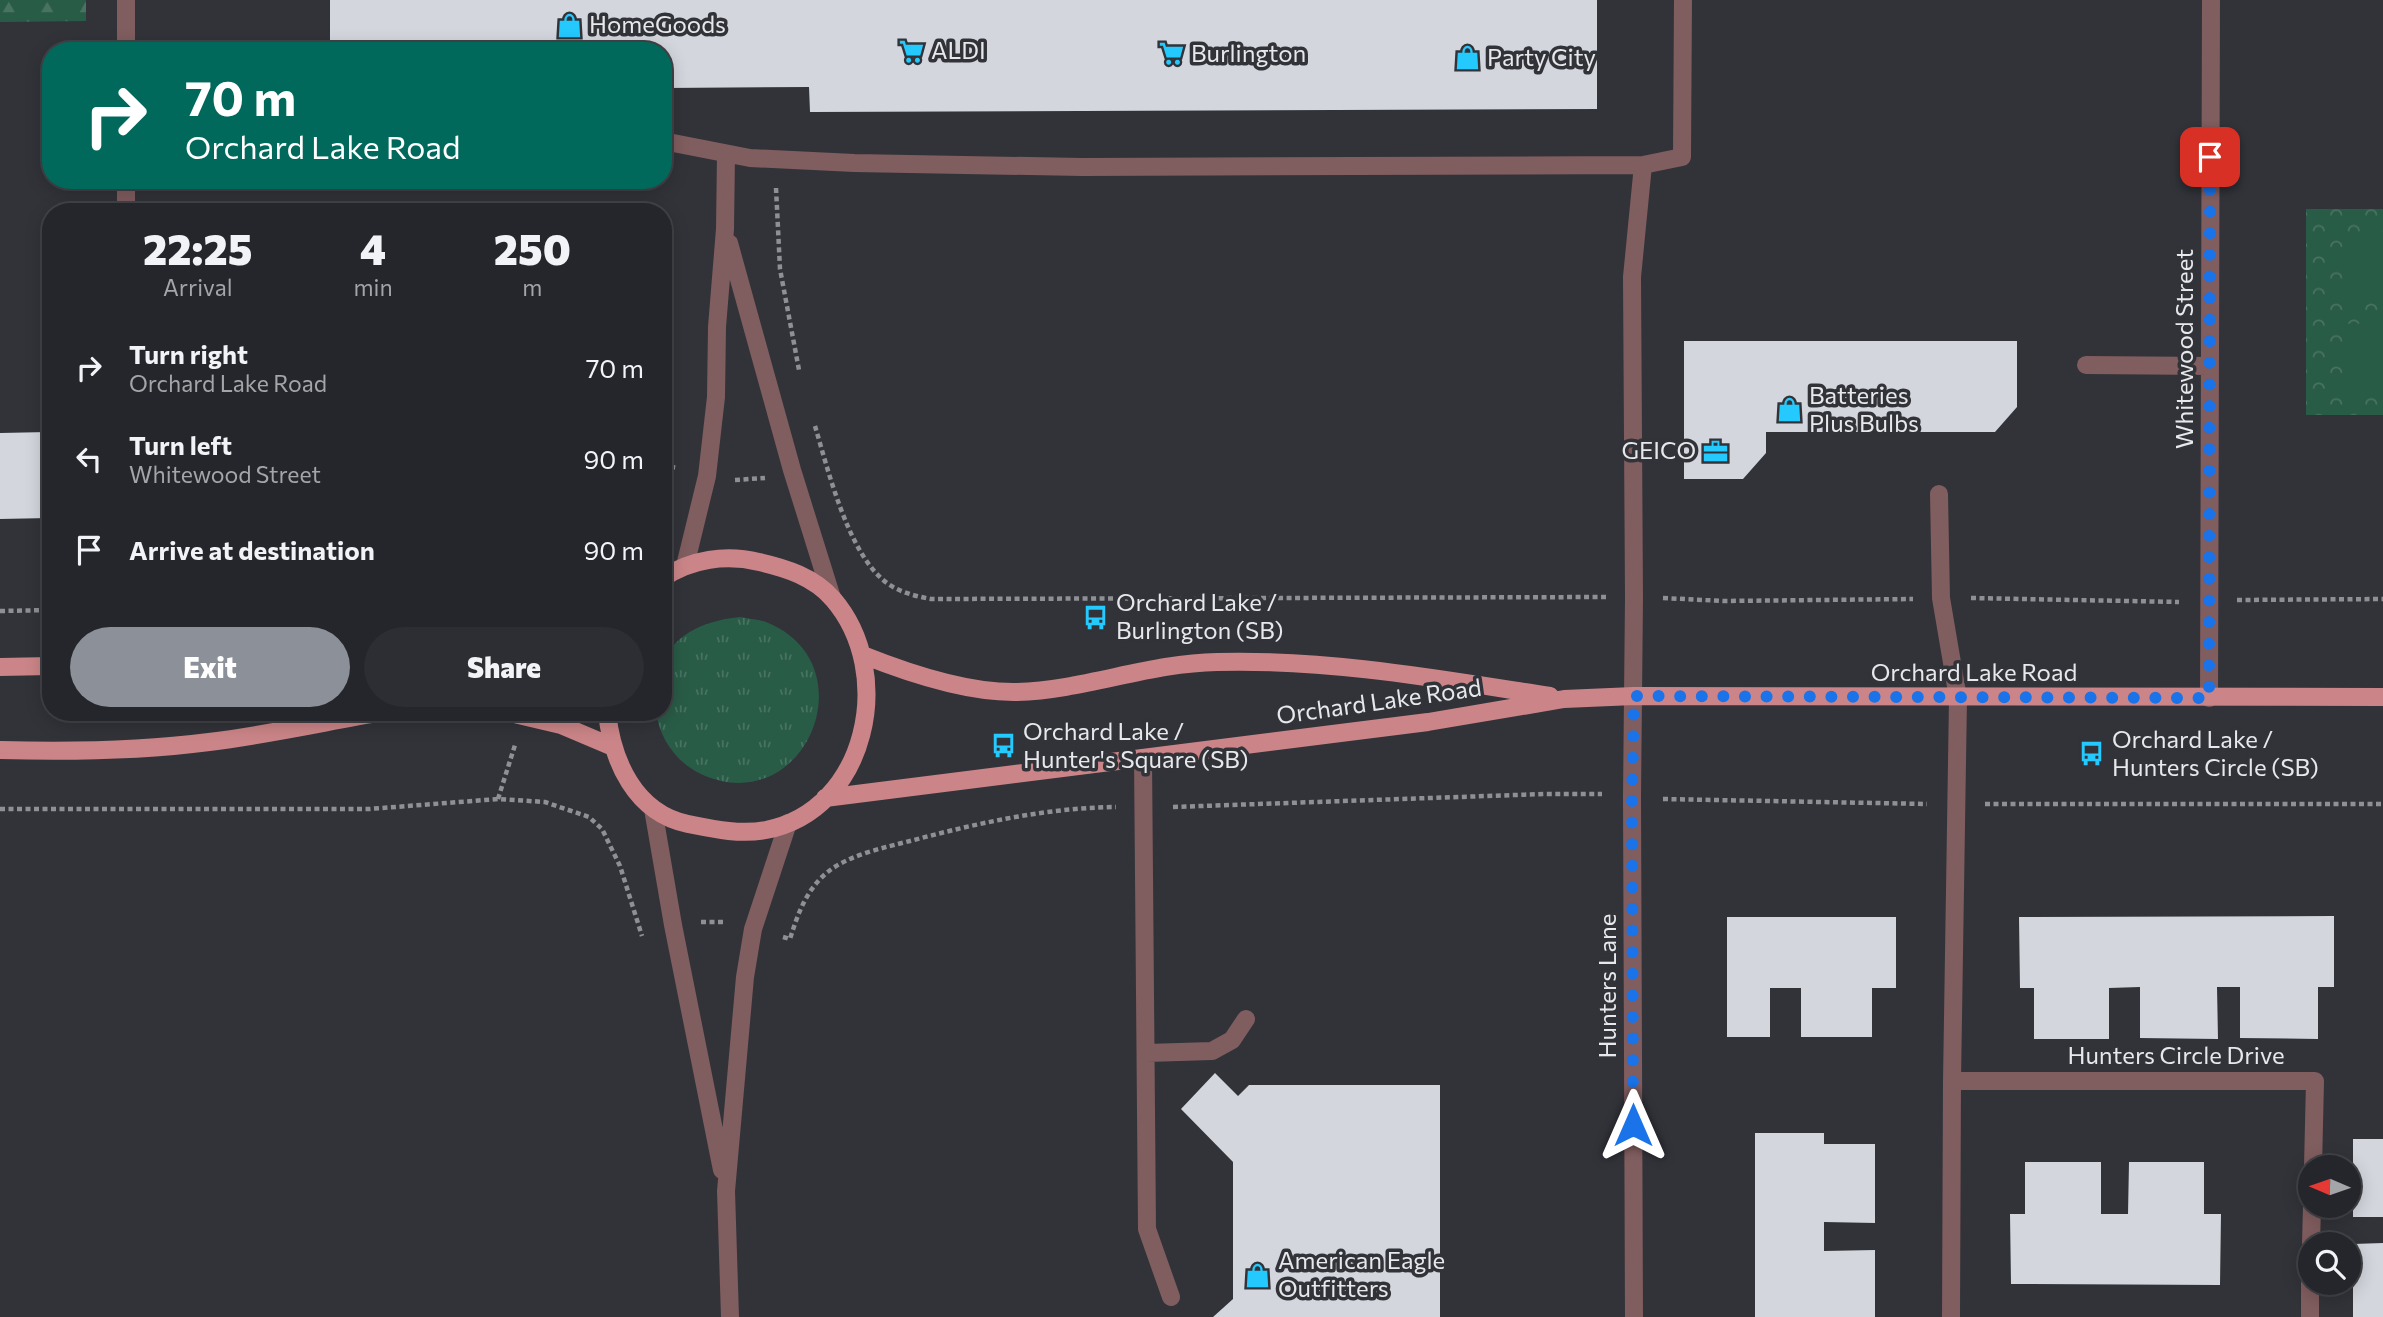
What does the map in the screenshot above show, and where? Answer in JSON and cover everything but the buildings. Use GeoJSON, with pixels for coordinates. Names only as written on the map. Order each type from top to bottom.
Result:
{"type":"FeatureCollection","features":[{"type":"Feature","properties":{"kind":"main road"},"geometry":{"type":"LineString","coordinates":[[608,721],[612,747],[621,770],[636,792],[653,809],[675,821],[717,830],[746,832],[767,829],[809,813],[844,772],[861,740],[867,714],[863,655],[847,619],[832,598],[804,576],[746,559],[714,558],[685,566],[672,573]]}},
{"type":"Feature","properties":{"kind":"main road","name":"Orchard Lake Road"},"geometry":{"type":"LineString","coordinates":[[863,655],[924,677],[972,687],[1016,692],[1201,664],[1240,662],[1303,663],[1404,674],[1564,699]]}},
{"type":"Feature","properties":{"kind":"main road"},"geometry":{"type":"LineString","coordinates":[[0,667],[42,666]]}},
{"type":"Feature","properties":{"kind":"main road","name":"Orchard Lake Road"},"geometry":{"type":"LineString","coordinates":[[824,797],[1428,722],[1564,699],[1634,696],[2383,696]]}},
{"type":"Feature","properties":{"kind":"main road"},"geometry":{"type":"LineString","coordinates":[[0,750],[70,752],[146,749],[198,744],[331,721]]}},
{"type":"Feature","properties":{"kind":"main road"},"geometry":{"type":"LineString","coordinates":[[544,721],[561,725],[612,747]]}},
{"type":"Feature","properties":{"kind":"street"},"geometry":{"type":"LineString","coordinates":[[126,0],[126,42]]}},
{"type":"Feature","properties":{"kind":"street"},"geometry":{"type":"LineString","coordinates":[[672,143],[726,155],[775,159],[1082,167],[1643,164],[1682,157],[1683,0]]}},
{"type":"Feature","properties":{"kind":"street","name":"Whitewood Street"},"geometry":{"type":"LineString","coordinates":[[2209,698],[2211,0]]}},
{"type":"Feature","properties":{"kind":"street"},"geometry":{"type":"LineString","coordinates":[[685,566],[707,476],[716,397],[726,155]]}},
{"type":"Feature","properties":{"kind":"street","name":"Hunters Lane"},"geometry":{"type":"LineString","coordinates":[[1634,1317],[1632,277],[1643,164]]}},
{"type":"Feature","properties":{"kind":"street"},"geometry":{"type":"LineString","coordinates":[[725,229],[792,470],[832,598]]}},
{"type":"Feature","properties":{"kind":"street"},"geometry":{"type":"LineString","coordinates":[[2086,365],[2209,366]]}},
{"type":"Feature","properties":{"kind":"street"},"geometry":{"type":"LineString","coordinates":[[1939,494],[1941,598],[1958,698],[1951,1317]]}},
{"type":"Feature","properties":{"kind":"street"},"geometry":{"type":"LineString","coordinates":[[1143,758],[1147,1229],[1171,1297]]}},
{"type":"Feature","properties":{"kind":"street"},"geometry":{"type":"LineString","coordinates":[[653,809],[673,925],[726,1191]]}},
{"type":"Feature","properties":{"kind":"street"},"geometry":{"type":"LineString","coordinates":[[730,1317],[726,1191],[745,977],[753,929],[788,823]]}},
{"type":"Feature","properties":{"kind":"street"},"geometry":{"type":"LineString","coordinates":[[1147,1053],[1212,1051],[1232,1040],[1246,1019]]}},
{"type":"Feature","properties":{"kind":"street","name":"Hunters Circle Drive"},"geometry":{"type":"LineString","coordinates":[[1952,1081],[2315,1081],[2313,1155]]}},
{"type":"Feature","properties":{"kind":"street"},"geometry":{"type":"LineString","coordinates":[[2309,1317],[2310,1295]]}},
{"type":"Feature","properties":{"kind":"path"},"geometry":{"type":"LineString","coordinates":[[775,159],[780,269],[800,374]]}},
{"type":"Feature","properties":{"kind":"path"},"geometry":{"type":"LineString","coordinates":[[814,423],[849,528],[866,561],[883,580],[909,595],[931,599],[1634,598],[1723,601],[1941,598],[2209,602],[2245,599],[2383,599]]}},
{"type":"Feature","properties":{"kind":"path"},"geometry":{"type":"LineString","coordinates":[[672,467],[734,480],[772,478],[792,470]]}},
{"type":"Feature","properties":{"kind":"path"},"geometry":{"type":"LineString","coordinates":[[0,611],[42,610]]}},
{"type":"Feature","properties":{"kind":"path"},"geometry":{"type":"LineString","coordinates":[[498,799],[513,750]]}},
{"type":"Feature","properties":{"kind":"path"},"geometry":{"type":"LineString","coordinates":[[0,809],[369,809],[498,799],[545,802],[589,817],[602,829],[620,866],[641,936],[673,925],[728,922],[790,939],[799,911],[810,891],[821,878],[844,862],[883,848],[996,819],[1045,811],[1544,794],[1707,801],[1923,805],[2383,804]]}},
{"type":"Feature","properties":{"kind":"green space"},"geometry":{"type":"Polygon","coordinates":[[[0,0],[86,0],[86,21],[0,22],[0,0]]]}},
{"type":"Feature","properties":{"kind":"green space"},"geometry":{"type":"Polygon","coordinates":[[[2306,209],[2383,209],[2383,415],[2306,415],[2306,209]]]}},
{"type":"Feature","properties":{"kind":"green space"},"geometry":{"type":"Polygon","coordinates":[[[2345,233],[2383,233],[2383,302],[2345,302],[2345,233]]]}},
{"type":"Feature","properties":{"kind":"green space"},"geometry":{"type":"Polygon","coordinates":[[[2383,323],[2383,392],[2346,392],[2345,324],[2383,323]]]}},
{"type":"Feature","properties":{"kind":"green space"},"geometry":{"type":"Polygon","coordinates":[[[740,617],[766,622],[798,643],[815,670],[819,701],[811,732],[795,758],[769,776],[738,783],[701,774],[677,756],[661,731],[658,721],[672,721],[672,648],[685,635],[717,621],[740,617]]]}},
{"type":"Feature","properties":{"kind":"place","name":"HomeGoods"},"geometry":{"type":"Point","coordinates":[569,25]}},
{"type":"Feature","properties":{"kind":"place","name":"ALDI"},"geometry":{"type":"Point","coordinates":[911,51]}},
{"type":"Feature","properties":{"kind":"place","name":"Burlington"},"geometry":{"type":"Point","coordinates":[1171,54]}},
{"type":"Feature","properties":{"kind":"place","name":"Party City"},"geometry":{"type":"Point","coordinates":[1467,58]}},
{"type":"Feature","properties":{"kind":"place","name":"Batteries Plus Bulbs"},"geometry":{"type":"Point","coordinates":[1789,410]}},
{"type":"Feature","properties":{"kind":"place","name":"GEICO"},"geometry":{"type":"Point","coordinates":[1716,451]}},
{"type":"Feature","properties":{"kind":"place","name":"Orchard Lake / Burlington (SB)"},"geometry":{"type":"Point","coordinates":[1096,617]}},
{"type":"Feature","properties":{"kind":"place","name":"Orchard Lake / Hunter's Square (SB)"},"geometry":{"type":"Point","coordinates":[1003,746]}},
{"type":"Feature","properties":{"kind":"place","name":"Orchard Lake / Hunters Circle (SB)"},"geometry":{"type":"Point","coordinates":[2092,754]}},
{"type":"Feature","properties":{"kind":"place","name":"American Eagle Outfitters"},"geometry":{"type":"Point","coordinates":[1258,1275]}},
{"type":"Feature","properties":{"kind":"route"},"geometry":{"type":"LineString","coordinates":[[1633,1125],[1634,696],[2209,698],[2210,157]]}}]}
